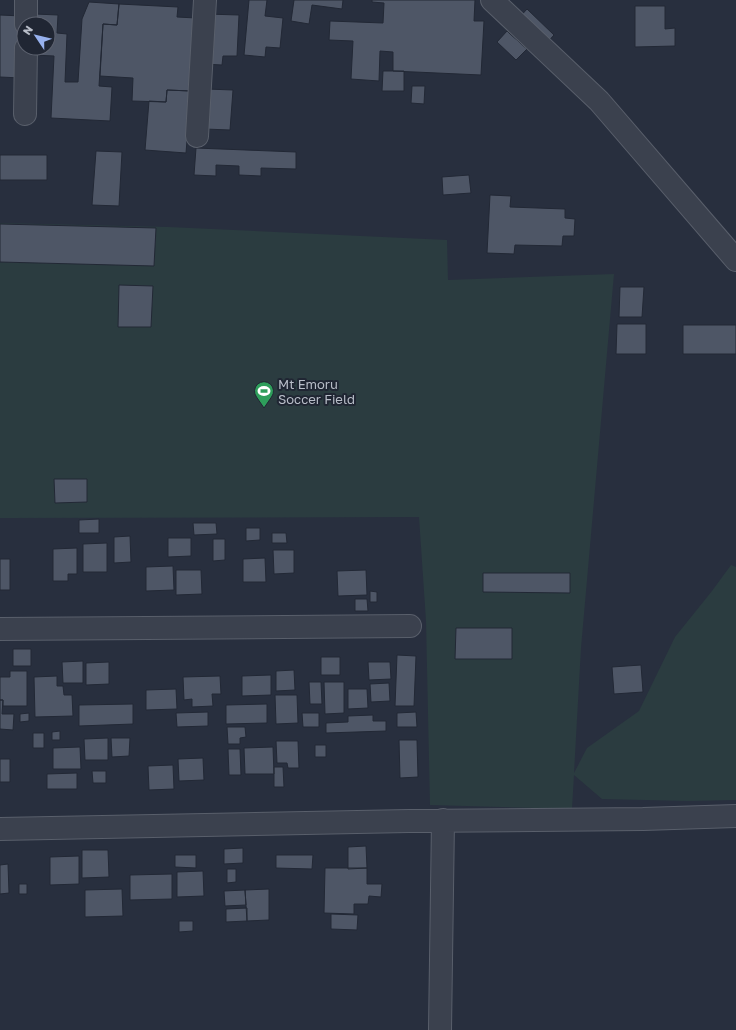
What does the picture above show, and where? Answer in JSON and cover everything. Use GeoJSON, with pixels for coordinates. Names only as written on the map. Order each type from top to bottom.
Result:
{"type":"FeatureCollection","features":[{"type":"Feature","properties":{"kind":"street"},"geometry":{"type":"LineString","coordinates":[[26,0],[26,16]]}},
{"type":"Feature","properties":{"kind":"street"},"geometry":{"type":"LineString","coordinates":[[197,136],[205,0]]}},
{"type":"Feature","properties":{"kind":"street"},"geometry":{"type":"LineString","coordinates":[[492,0],[599,101],[736,260]]}},
{"type":"Feature","properties":{"kind":"street"},"geometry":{"type":"LineString","coordinates":[[26,56],[26,114]]}},
{"type":"Feature","properties":{"kind":"street"},"geometry":{"type":"LineString","coordinates":[[0,629],[410,626]]}},
{"type":"Feature","properties":{"kind":"street"},"geometry":{"type":"LineString","coordinates":[[0,828],[443,820],[643,819],[736,816]]}},
{"type":"Feature","properties":{"kind":"street"},"geometry":{"type":"LineString","coordinates":[[440,1030],[443,820]]}},
{"type":"Feature","properties":{"kind":"shaded area"},"geometry":{"type":"Polygon","coordinates":[[[0,223],[168,227],[447,240],[448,280],[614,274],[581,648],[574,773],[587,748],[639,711],[675,637],[731,565],[736,567],[736,800],[688,801],[602,799],[574,775],[572,809],[430,805],[426,621],[419,517],[0,518],[0,223]]]}},
{"type":"Feature","properties":{"kind":"building"},"geometry":{"type":"Polygon","coordinates":[[[249,0],[267,0],[265,16],[283,18],[280,48],[266,47],[265,57],[244,55],[249,0]]]}},
{"type":"Feature","properties":{"kind":"building"},"geometry":{"type":"Polygon","coordinates":[[[294,0],[343,0],[342,9],[312,5],[309,24],[291,21],[294,0]]]}},
{"type":"Feature","properties":{"kind":"building"},"geometry":{"type":"Polygon","coordinates":[[[372,0],[475,0],[474,21],[484,21],[481,75],[393,71],[393,52],[380,51],[379,81],[351,79],[353,41],[329,40],[330,21],[383,23],[384,3],[372,2],[372,0]]]}},
{"type":"Feature","properties":{"kind":"building"},"geometry":{"type":"Polygon","coordinates":[[[89,2],[119,4],[117,25],[103,24],[99,86],[112,87],[110,121],[51,118],[54,56],[56,56],[56,16],[35,16],[35,14],[58,15],[57,33],[67,34],[65,82],[78,82],[82,19],[89,2]]]}},
{"type":"Feature","properties":{"kind":"building"},"geometry":{"type":"Polygon","coordinates":[[[119,4],[178,7],[177,17],[196,18],[191,91],[167,90],[166,102],[132,101],[133,78],[100,76],[103,24],[117,25],[119,4]]]}},
{"type":"Feature","properties":{"kind":"building"},"geometry":{"type":"Polygon","coordinates":[[[635,6],[665,6],[665,29],[675,28],[675,46],[635,47],[635,6]]]}},
{"type":"Feature","properties":{"kind":"building"},"geometry":{"type":"Polygon","coordinates":[[[527,9],[554,35],[535,56],[507,31],[527,9]]]}},
{"type":"Feature","properties":{"kind":"building"},"geometry":{"type":"Polygon","coordinates":[[[206,14],[239,15],[237,56],[223,56],[222,65],[203,64],[206,14]]]}},
{"type":"Feature","properties":{"kind":"building"},"geometry":{"type":"Polygon","coordinates":[[[0,15],[22,16],[16,16],[16,56],[21,56],[21,78],[0,77],[0,15]]]}},
{"type":"Feature","properties":{"kind":"building"},"geometry":{"type":"Polygon","coordinates":[[[507,31],[527,49],[516,60],[497,42],[507,31]]]}},
{"type":"Feature","properties":{"kind":"building"},"geometry":{"type":"Polygon","coordinates":[[[383,71],[404,71],[404,91],[382,91],[383,71]]]}},
{"type":"Feature","properties":{"kind":"building"},"geometry":{"type":"Polygon","coordinates":[[[412,86],[425,86],[424,104],[411,103],[412,86]]]}},
{"type":"Feature","properties":{"kind":"building"},"geometry":{"type":"Polygon","coordinates":[[[207,89],[233,90],[230,130],[205,129],[207,89]]]}},
{"type":"Feature","properties":{"kind":"building"},"geometry":{"type":"Polygon","coordinates":[[[167,90],[191,91],[186,153],[145,150],[149,101],[166,102],[167,90]]]}},
{"type":"Feature","properties":{"kind":"building"},"geometry":{"type":"Polygon","coordinates":[[[196,148],[296,152],[296,169],[261,168],[261,176],[239,175],[239,166],[216,165],[216,176],[194,175],[196,148]]]}},
{"type":"Feature","properties":{"kind":"building"},"geometry":{"type":"Polygon","coordinates":[[[96,151],[122,152],[119,206],[92,205],[96,151]]]}},
{"type":"Feature","properties":{"kind":"building"},"geometry":{"type":"Polygon","coordinates":[[[0,155],[47,155],[47,180],[0,180],[0,155]]]}},
{"type":"Feature","properties":{"kind":"building"},"geometry":{"type":"Polygon","coordinates":[[[469,175],[471,193],[443,195],[442,177],[469,175]]]}},
{"type":"Feature","properties":{"kind":"building"},"geometry":{"type":"Polygon","coordinates":[[[490,195],[511,196],[510,207],[565,209],[565,218],[575,219],[574,236],[563,236],[562,246],[515,245],[514,254],[487,253],[490,195]]]}},
{"type":"Feature","properties":{"kind":"building"},"geometry":{"type":"Polygon","coordinates":[[[0,224],[156,228],[154,266],[0,262],[0,224]]]}},
{"type":"Feature","properties":{"kind":"building"},"geometry":{"type":"Polygon","coordinates":[[[119,285],[153,286],[151,327],[118,327],[119,285]]]}},
{"type":"Feature","properties":{"kind":"building"},"geometry":{"type":"Polygon","coordinates":[[[620,287],[644,287],[642,317],[619,317],[620,287]]]}},
{"type":"Feature","properties":{"kind":"building"},"geometry":{"type":"Polygon","coordinates":[[[617,324],[646,324],[646,354],[616,354],[617,324]]]}},
{"type":"Feature","properties":{"kind":"building"},"geometry":{"type":"Polygon","coordinates":[[[683,325],[736,325],[736,354],[683,354],[683,325]]]}},
{"type":"Feature","properties":{"kind":"building"},"geometry":{"type":"Polygon","coordinates":[[[54,479],[87,479],[87,502],[55,503],[54,479]]]}},
{"type":"Feature","properties":{"kind":"building"},"geometry":{"type":"Polygon","coordinates":[[[99,519],[99,533],[79,533],[79,520],[99,519]]]}},
{"type":"Feature","properties":{"kind":"building"},"geometry":{"type":"Polygon","coordinates":[[[193,523],[216,523],[217,534],[194,535],[193,523]]]}},
{"type":"Feature","properties":{"kind":"building"},"geometry":{"type":"Polygon","coordinates":[[[246,528],[260,528],[260,540],[246,541],[246,528]]]}},
{"type":"Feature","properties":{"kind":"building"},"geometry":{"type":"Polygon","coordinates":[[[272,533],[286,533],[287,543],[272,543],[272,533]]]}},
{"type":"Feature","properties":{"kind":"building"},"geometry":{"type":"Polygon","coordinates":[[[130,536],[131,562],[114,563],[114,537],[130,536]]]}},
{"type":"Feature","properties":{"kind":"building"},"geometry":{"type":"Polygon","coordinates":[[[168,538],[191,538],[191,556],[168,557],[168,538]]]}},
{"type":"Feature","properties":{"kind":"building"},"geometry":{"type":"Polygon","coordinates":[[[213,539],[225,539],[225,560],[213,561],[213,539]]]}},
{"type":"Feature","properties":{"kind":"building"},"geometry":{"type":"Polygon","coordinates":[[[107,543],[107,572],[83,572],[83,544],[107,543]]]}},
{"type":"Feature","properties":{"kind":"building"},"geometry":{"type":"Polygon","coordinates":[[[77,548],[77,574],[68,574],[68,581],[53,581],[53,549],[77,548]]]}},
{"type":"Feature","properties":{"kind":"building"},"geometry":{"type":"Polygon","coordinates":[[[273,550],[294,550],[294,573],[274,574],[273,550]]]}},
{"type":"Feature","properties":{"kind":"building"},"geometry":{"type":"Polygon","coordinates":[[[265,558],[266,582],[243,582],[243,559],[265,558]]]}},
{"type":"Feature","properties":{"kind":"building"},"geometry":{"type":"Polygon","coordinates":[[[0,559],[10,559],[10,590],[0,590],[0,559]]]}},
{"type":"Feature","properties":{"kind":"building"},"geometry":{"type":"Polygon","coordinates":[[[173,566],[174,590],[146,591],[146,567],[173,566]]]}},
{"type":"Feature","properties":{"kind":"building"},"geometry":{"type":"Polygon","coordinates":[[[176,570],[201,570],[202,594],[176,595],[176,570]]]}},
{"type":"Feature","properties":{"kind":"building"},"geometry":{"type":"Polygon","coordinates":[[[366,570],[367,595],[338,596],[337,571],[366,570]]]}},
{"type":"Feature","properties":{"kind":"building"},"geometry":{"type":"Polygon","coordinates":[[[483,573],[570,573],[570,593],[483,592],[483,573]]]}},
{"type":"Feature","properties":{"kind":"building"},"geometry":{"type":"Polygon","coordinates":[[[370,591],[377,592],[377,602],[370,602],[370,591]]]}},
{"type":"Feature","properties":{"kind":"building"},"geometry":{"type":"Polygon","coordinates":[[[355,599],[367,599],[368,611],[355,611],[355,599]]]}},
{"type":"Feature","properties":{"kind":"building"},"geometry":{"type":"Polygon","coordinates":[[[456,628],[512,628],[512,659],[455,659],[456,628]]]}},
{"type":"Feature","properties":{"kind":"building"},"geometry":{"type":"Polygon","coordinates":[[[13,649],[31,649],[31,666],[13,666],[13,649]]]}},
{"type":"Feature","properties":{"kind":"building"},"geometry":{"type":"Polygon","coordinates":[[[397,655],[416,656],[414,706],[395,706],[397,655]]]}},
{"type":"Feature","properties":{"kind":"building"},"geometry":{"type":"Polygon","coordinates":[[[321,657],[340,657],[340,675],[321,675],[321,657]]]}},
{"type":"Feature","properties":{"kind":"building"},"geometry":{"type":"Polygon","coordinates":[[[83,661],[83,683],[63,683],[62,662],[83,661]]]}},
{"type":"Feature","properties":{"kind":"building"},"geometry":{"type":"Polygon","coordinates":[[[109,662],[109,684],[86,685],[86,663],[109,662]]]}},
{"type":"Feature","properties":{"kind":"building"},"geometry":{"type":"Polygon","coordinates":[[[368,662],[390,662],[391,679],[369,680],[368,662]]]}},
{"type":"Feature","properties":{"kind":"building"},"geometry":{"type":"Polygon","coordinates":[[[641,665],[643,692],[614,694],[612,667],[641,665]]]}},
{"type":"Feature","properties":{"kind":"building"},"geometry":{"type":"Polygon","coordinates":[[[294,670],[295,690],[276,691],[276,671],[294,670]]]}},
{"type":"Feature","properties":{"kind":"building"},"geometry":{"type":"Polygon","coordinates":[[[10,671],[27,671],[27,706],[3,706],[3,700],[0,700],[0,677],[10,677],[10,671]]]}},
{"type":"Feature","properties":{"kind":"building"},"geometry":{"type":"Polygon","coordinates":[[[271,675],[271,695],[242,696],[242,676],[271,675]]]}},
{"type":"Feature","properties":{"kind":"building"},"geometry":{"type":"Polygon","coordinates":[[[57,676],[57,686],[63,686],[64,695],[72,695],[73,716],[35,717],[34,677],[57,676]]]}},
{"type":"Feature","properties":{"kind":"building"},"geometry":{"type":"Polygon","coordinates":[[[220,676],[221,694],[212,694],[213,706],[192,707],[192,699],[184,700],[183,677],[220,676]]]}},
{"type":"Feature","properties":{"kind":"building"},"geometry":{"type":"Polygon","coordinates":[[[309,682],[321,682],[322,704],[310,704],[309,682]]]}},
{"type":"Feature","properties":{"kind":"building"},"geometry":{"type":"Polygon","coordinates":[[[324,682],[344,682],[344,713],[325,714],[324,682]]]}},
{"type":"Feature","properties":{"kind":"building"},"geometry":{"type":"Polygon","coordinates":[[[389,683],[390,701],[371,702],[370,684],[389,683]]]}},
{"type":"Feature","properties":{"kind":"building"},"geometry":{"type":"Polygon","coordinates":[[[176,689],[177,709],[146,710],[146,690],[176,689]]]}},
{"type":"Feature","properties":{"kind":"building"},"geometry":{"type":"Polygon","coordinates":[[[348,689],[367,689],[368,708],[348,709],[348,689]]]}},
{"type":"Feature","properties":{"kind":"building"},"geometry":{"type":"Polygon","coordinates":[[[275,695],[297,695],[298,723],[276,724],[275,695]]]}},
{"type":"Feature","properties":{"kind":"building"},"geometry":{"type":"Polygon","coordinates":[[[0,700],[3,700],[2,714],[14,714],[13,730],[0,729],[0,700]]]}},
{"type":"Feature","properties":{"kind":"building"},"geometry":{"type":"Polygon","coordinates":[[[133,704],[133,724],[79,726],[79,705],[133,704]]]}},
{"type":"Feature","properties":{"kind":"building"},"geometry":{"type":"Polygon","coordinates":[[[267,704],[267,723],[226,724],[226,705],[267,704]]]}},
{"type":"Feature","properties":{"kind":"building"},"geometry":{"type":"Polygon","coordinates":[[[208,712],[208,726],[177,727],[176,713],[208,712]]]}},
{"type":"Feature","properties":{"kind":"building"},"geometry":{"type":"Polygon","coordinates":[[[416,712],[417,727],[397,727],[397,713],[416,712]]]}},
{"type":"Feature","properties":{"kind":"building"},"geometry":{"type":"Polygon","coordinates":[[[29,713],[29,721],[20,722],[20,714],[29,713]]]}},
{"type":"Feature","properties":{"kind":"building"},"geometry":{"type":"Polygon","coordinates":[[[302,713],[319,713],[319,727],[303,727],[302,713]]]}},
{"type":"Feature","properties":{"kind":"building"},"geometry":{"type":"Polygon","coordinates":[[[373,715],[373,721],[386,721],[386,731],[326,733],[326,723],[348,722],[348,716],[373,715]]]}},
{"type":"Feature","properties":{"kind":"building"},"geometry":{"type":"Polygon","coordinates":[[[227,727],[245,727],[246,737],[240,738],[240,744],[228,744],[227,727]]]}},
{"type":"Feature","properties":{"kind":"building"},"geometry":{"type":"Polygon","coordinates":[[[60,731],[60,740],[52,740],[52,732],[60,731]]]}},
{"type":"Feature","properties":{"kind":"building"},"geometry":{"type":"Polygon","coordinates":[[[33,733],[44,733],[44,748],[33,748],[33,733]]]}},
{"type":"Feature","properties":{"kind":"building"},"geometry":{"type":"Polygon","coordinates":[[[108,738],[108,760],[85,760],[84,739],[108,738]]]}},
{"type":"Feature","properties":{"kind":"building"},"geometry":{"type":"Polygon","coordinates":[[[111,738],[130,738],[129,756],[112,757],[111,738]]]}},
{"type":"Feature","properties":{"kind":"building"},"geometry":{"type":"Polygon","coordinates":[[[399,740],[417,740],[418,777],[400,778],[399,740]]]}},
{"type":"Feature","properties":{"kind":"building"},"geometry":{"type":"Polygon","coordinates":[[[276,741],[298,741],[299,768],[288,768],[287,763],[277,763],[276,741]]]}},
{"type":"Feature","properties":{"kind":"building"},"geometry":{"type":"Polygon","coordinates":[[[315,745],[326,745],[326,757],[315,757],[315,745]]]}},
{"type":"Feature","properties":{"kind":"building"},"geometry":{"type":"Polygon","coordinates":[[[80,747],[81,769],[53,769],[53,748],[80,747]]]}},
{"type":"Feature","properties":{"kind":"building"},"geometry":{"type":"Polygon","coordinates":[[[273,747],[274,774],[245,774],[244,748],[273,747]]]}},
{"type":"Feature","properties":{"kind":"building"},"geometry":{"type":"Polygon","coordinates":[[[228,749],[240,749],[241,775],[229,775],[228,749]]]}},
{"type":"Feature","properties":{"kind":"building"},"geometry":{"type":"Polygon","coordinates":[[[203,758],[204,780],[179,781],[178,759],[203,758]]]}},
{"type":"Feature","properties":{"kind":"building"},"geometry":{"type":"Polygon","coordinates":[[[0,759],[10,759],[10,782],[0,782],[0,759]]]}},
{"type":"Feature","properties":{"kind":"building"},"geometry":{"type":"Polygon","coordinates":[[[173,765],[174,789],[149,790],[148,766],[173,765]]]}},
{"type":"Feature","properties":{"kind":"building"},"geometry":{"type":"Polygon","coordinates":[[[274,767],[283,767],[284,787],[274,787],[274,767]]]}},
{"type":"Feature","properties":{"kind":"building"},"geometry":{"type":"Polygon","coordinates":[[[92,771],[106,771],[106,783],[93,783],[92,771]]]}},
{"type":"Feature","properties":{"kind":"building"},"geometry":{"type":"Polygon","coordinates":[[[77,773],[77,789],[47,789],[47,774],[77,773]]]}},
{"type":"Feature","properties":{"kind":"building"},"geometry":{"type":"Polygon","coordinates":[[[366,846],[367,868],[348,869],[348,847],[366,846]]]}},
{"type":"Feature","properties":{"kind":"building"},"geometry":{"type":"Polygon","coordinates":[[[243,848],[243,863],[224,864],[224,849],[243,848]]]}},
{"type":"Feature","properties":{"kind":"building"},"geometry":{"type":"Polygon","coordinates":[[[82,850],[108,850],[109,877],[82,878],[82,850]]]}},
{"type":"Feature","properties":{"kind":"building"},"geometry":{"type":"Polygon","coordinates":[[[175,855],[196,855],[196,868],[175,867],[175,855]]]}},
{"type":"Feature","properties":{"kind":"building"},"geometry":{"type":"Polygon","coordinates":[[[276,855],[313,855],[312,869],[276,868],[276,855]]]}},
{"type":"Feature","properties":{"kind":"building"},"geometry":{"type":"Polygon","coordinates":[[[79,856],[79,884],[50,885],[50,857],[79,856]]]}},
{"type":"Feature","properties":{"kind":"building"},"geometry":{"type":"Polygon","coordinates":[[[8,864],[9,893],[0,894],[0,865],[8,864]]]}},
{"type":"Feature","properties":{"kind":"building"},"geometry":{"type":"Polygon","coordinates":[[[325,868],[367,868],[367,884],[382,884],[381,897],[369,896],[368,904],[354,904],[354,914],[324,913],[325,868]]]}},
{"type":"Feature","properties":{"kind":"building"},"geometry":{"type":"Polygon","coordinates":[[[227,869],[236,869],[236,882],[227,883],[227,869]]]}},
{"type":"Feature","properties":{"kind":"building"},"geometry":{"type":"Polygon","coordinates":[[[203,871],[204,896],[177,897],[177,872],[203,871]]]}},
{"type":"Feature","properties":{"kind":"building"},"geometry":{"type":"Polygon","coordinates":[[[172,874],[172,899],[130,900],[130,875],[172,874]]]}},
{"type":"Feature","properties":{"kind":"building"},"geometry":{"type":"Polygon","coordinates":[[[19,884],[27,884],[27,894],[19,894],[19,884]]]}},
{"type":"Feature","properties":{"kind":"building"},"geometry":{"type":"Polygon","coordinates":[[[122,889],[123,916],[85,917],[85,890],[122,889]]]}},
{"type":"Feature","properties":{"kind":"building"},"geometry":{"type":"Polygon","coordinates":[[[269,889],[269,920],[247,921],[245,890],[269,889]]]}},
{"type":"Feature","properties":{"kind":"building"},"geometry":{"type":"Polygon","coordinates":[[[245,890],[246,905],[225,906],[224,891],[245,890]]]}},
{"type":"Feature","properties":{"kind":"building"},"geometry":{"type":"Polygon","coordinates":[[[247,908],[247,921],[226,922],[226,909],[247,908]]]}},
{"type":"Feature","properties":{"kind":"building"},"geometry":{"type":"Polygon","coordinates":[[[331,914],[358,915],[357,930],[331,929],[331,914]]]}},
{"type":"Feature","properties":{"kind":"building"},"geometry":{"type":"Polygon","coordinates":[[[179,921],[193,921],[193,931],[179,932],[179,921]]]}},
{"type":"Feature","properties":{"kind":"place","name":"Mt Emoru Soccer Field"},"geometry":{"type":"Point","coordinates":[264,408]}}]}
